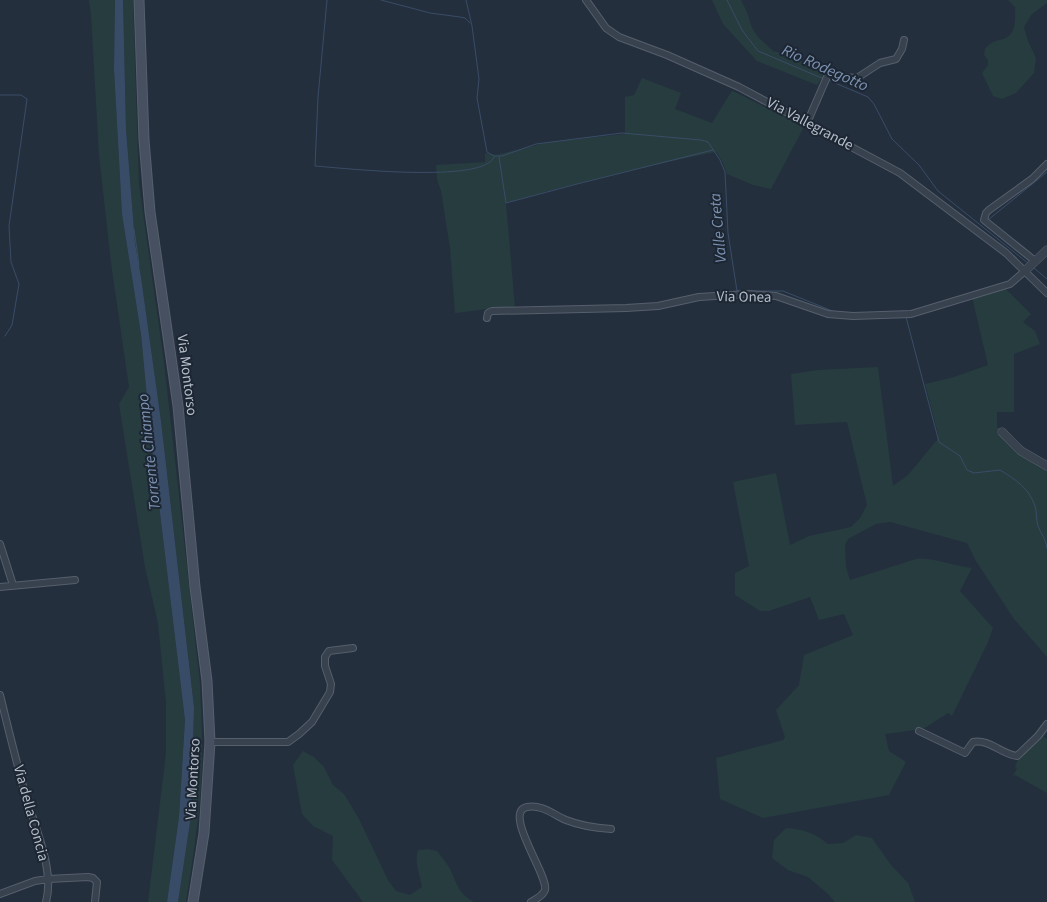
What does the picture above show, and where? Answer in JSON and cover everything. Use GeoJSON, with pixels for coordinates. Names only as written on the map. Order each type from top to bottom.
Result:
{"type":"FeatureCollection","features":[{"type":"Feature","properties":{"kind":"main road","name":"Via Montorso"},"geometry":{"type":"LineString","coordinates":[[139,0],[144,140],[150,212],[178,406],[195,587],[207,681],[210,742],[204,832],[193,902]]}},
{"type":"Feature","properties":{"kind":"street","name":"Via Vallegrande"},"geometry":{"type":"LineString","coordinates":[[586,0],[606,28],[619,37],[703,70],[739,87],[900,174],[1006,253],[1030,266]]}},
{"type":"Feature","properties":{"kind":"street"},"geometry":{"type":"LineString","coordinates":[[807,123],[829,76],[857,78],[880,63],[896,59],[902,49],[904,40]]}},
{"type":"Feature","properties":{"kind":"street"},"geometry":{"type":"LineString","coordinates":[[1047,164],[1032,179],[986,213],[986,221],[1030,266],[1047,293]]}},
{"type":"Feature","properties":{"kind":"street"},"geometry":{"type":"LineString","coordinates":[[1030,266],[1047,250]]}},
{"type":"Feature","properties":{"kind":"street","name":"Via Onea"},"geometry":{"type":"LineString","coordinates":[[487,318],[488,313],[492,310],[626,308],[658,306],[699,297],[748,294],[776,296],[828,314],[853,316],[911,314],[1010,284],[1030,266]]}},
{"type":"Feature","properties":{"kind":"street"},"geometry":{"type":"LineString","coordinates":[[1002,432],[1021,451],[1047,466]]}},
{"type":"Feature","properties":{"kind":"street"},"geometry":{"type":"LineString","coordinates":[[0,544],[13,585]]}},
{"type":"Feature","properties":{"kind":"street"},"geometry":{"type":"LineString","coordinates":[[0,587],[75,580]]}},
{"type":"Feature","properties":{"kind":"street"},"geometry":{"type":"LineString","coordinates":[[210,742],[288,742],[312,722],[330,692],[331,684],[325,666],[325,657],[329,652],[353,648]]}},
{"type":"Feature","properties":{"kind":"street","name":"Via della Concia"},"geometry":{"type":"LineString","coordinates":[[0,695],[45,860],[48,879],[46,902]]}},
{"type":"Feature","properties":{"kind":"street"},"geometry":{"type":"LineString","coordinates":[[919,731],[965,753],[974,742],[978,742],[991,745],[1017,756],[1038,736],[1047,724]]}},
{"type":"Feature","properties":{"kind":"street"},"geometry":{"type":"LineString","coordinates":[[531,902],[546,889],[545,882],[528,845],[519,818],[522,809],[527,807],[546,809],[566,820],[592,828],[612,829]]}},
{"type":"Feature","properties":{"kind":"street"},"geometry":{"type":"LineString","coordinates":[[0,894],[35,881],[93,878],[97,882],[95,902]]}},
{"type":"Feature","properties":{"kind":"green space"},"geometry":{"type":"Polygon","coordinates":[[[89,0],[115,0],[114,69],[122,214],[141,334],[150,430],[185,720],[179,817],[167,902],[148,902],[166,753],[166,703],[158,623],[145,567],[119,404],[129,387],[111,263],[99,155],[89,0]]]}},
{"type":"Feature","properties":{"kind":"green space"},"geometry":{"type":"Polygon","coordinates":[[[123,0],[133,0],[139,184],[164,362],[200,683],[201,785],[186,902],[178,902],[191,816],[194,707],[161,421],[135,243],[126,129],[123,0]]]}},
{"type":"Feature","properties":{"kind":"green space"},"geometry":{"type":"Polygon","coordinates":[[[712,0],[741,0],[752,28],[758,37],[773,51],[790,55],[825,74],[817,85],[757,61],[723,24],[712,0]]]}},
{"type":"Feature","properties":{"kind":"green space"},"geometry":{"type":"Polygon","coordinates":[[[1008,0],[1047,0],[1047,3],[1032,14],[1024,27],[1036,58],[1034,73],[1016,93],[1002,99],[993,96],[982,73],[988,65],[988,60],[984,55],[985,49],[993,42],[1006,38],[1014,28],[1015,7],[1008,0]]]}},
{"type":"Feature","properties":{"kind":"green space"},"geometry":{"type":"Polygon","coordinates":[[[642,78],[681,93],[675,109],[712,123],[733,91],[804,127],[771,189],[753,185],[727,174],[716,152],[611,175],[506,203],[515,307],[455,313],[450,248],[436,165],[485,162],[485,153],[496,155],[549,142],[625,134],[625,97],[634,95],[642,78]]]}},
{"type":"Feature","properties":{"kind":"green space"},"geometry":{"type":"Polygon","coordinates":[[[1005,288],[1031,314],[1023,322],[1035,331],[1040,344],[1014,354],[1014,412],[997,412],[997,427],[1027,453],[1047,464],[1047,657],[1014,619],[976,561],[967,543],[890,522],[876,524],[848,539],[845,545],[846,567],[850,580],[916,559],[930,559],[972,568],[960,591],[993,628],[952,716],[948,713],[920,731],[885,734],[889,751],[906,762],[889,795],[763,818],[720,799],[716,758],[783,740],[785,737],[776,710],[799,685],[804,655],[853,635],[844,614],[819,620],[810,597],[769,611],[760,611],[735,595],[735,573],[749,566],[733,482],[776,473],[790,545],[809,536],[851,527],[860,518],[867,505],[847,422],[795,425],[791,374],[818,370],[878,367],[893,486],[908,475],[937,440],[938,434],[925,384],[954,377],[988,365],[972,297],[1005,288]]]}},
{"type":"Feature","properties":{"kind":"green space"},"geometry":{"type":"Polygon","coordinates":[[[1044,723],[1047,725],[1044,737],[1047,739],[1047,793],[1015,775],[1012,778],[1023,746],[1044,723]]]}},
{"type":"Feature","properties":{"kind":"green space"},"geometry":{"type":"Polygon","coordinates":[[[303,751],[314,757],[324,767],[333,785],[344,794],[358,817],[388,880],[396,891],[410,895],[422,887],[417,855],[418,850],[428,849],[437,851],[449,867],[458,887],[468,899],[474,902],[363,902],[332,860],[333,836],[313,826],[302,814],[293,765],[303,751]]]}},
{"type":"Feature","properties":{"kind":"green space"},"geometry":{"type":"Polygon","coordinates":[[[786,828],[808,832],[828,844],[843,843],[856,835],[872,838],[891,865],[908,883],[915,902],[835,902],[808,877],[788,870],[772,858],[774,840],[786,828]]]}},
{"type":"Feature","properties":{"kind":"water"},"geometry":{"type":"Polygon","coordinates":[[[115,0],[123,0],[126,129],[135,243],[161,421],[194,707],[191,816],[178,902],[167,902],[179,817],[185,720],[150,430],[141,334],[122,214],[114,69],[115,0]]]}},
{"type":"Feature","properties":{"kind":"waterway"},"geometry":{"type":"LineString","coordinates":[[327,0],[318,97],[315,166],[381,171],[441,172],[466,170],[485,165],[494,157]]}},
{"type":"Feature","properties":{"kind":"waterway","name":"Valle Creta"},"geometry":{"type":"LineString","coordinates":[[381,0],[430,13],[465,18],[470,23]]}},
{"type":"Feature","properties":{"kind":"waterway","name":"Valle Creta"},"geometry":{"type":"LineString","coordinates":[[466,0],[472,26],[479,79],[477,98],[487,152],[494,156],[502,156],[536,144],[622,133],[708,142],[720,160],[725,172],[728,233],[737,291],[783,291],[835,312]]}},
{"type":"Feature","properties":{"kind":"waterway","name":"Rio Rodegotto"},"geometry":{"type":"LineString","coordinates":[[727,0],[742,30],[758,51],[824,79]]}},
{"type":"Feature","properties":{"kind":"waterway","name":"Rio Rodegotto"},"geometry":{"type":"LineString","coordinates":[[828,80],[868,97],[874,104],[892,139],[919,165],[938,191],[1029,264]]}},
{"type":"Feature","properties":{"kind":"waterway"},"geometry":{"type":"LineString","coordinates":[[0,95],[21,95],[27,99],[9,226],[11,262],[19,284],[12,325],[5,336]]}},
{"type":"Feature","properties":{"kind":"waterway"},"geometry":{"type":"LineString","coordinates":[[499,157],[506,203],[713,150]]}},
{"type":"Feature","properties":{"kind":"waterway"},"geometry":{"type":"LineString","coordinates":[[988,220],[1047,172]]}},
{"type":"Feature","properties":{"kind":"waterway","name":"Torrente Chiampo"},"geometry":{"type":"LineString","coordinates":[[134,229],[139,265]]}},
{"type":"Feature","properties":{"kind":"waterway","name":"Rio Rodegotto"},"geometry":{"type":"LineString","coordinates":[[1034,268],[1047,279]]}},
{"type":"Feature","properties":{"kind":"waterway","name":"Valle Creta"},"geometry":{"type":"LineString","coordinates":[[906,317],[939,442],[960,456],[967,470],[974,473],[1000,470],[1021,485],[1029,494],[1036,508],[1038,526],[1045,539],[1047,548]]}}]}
